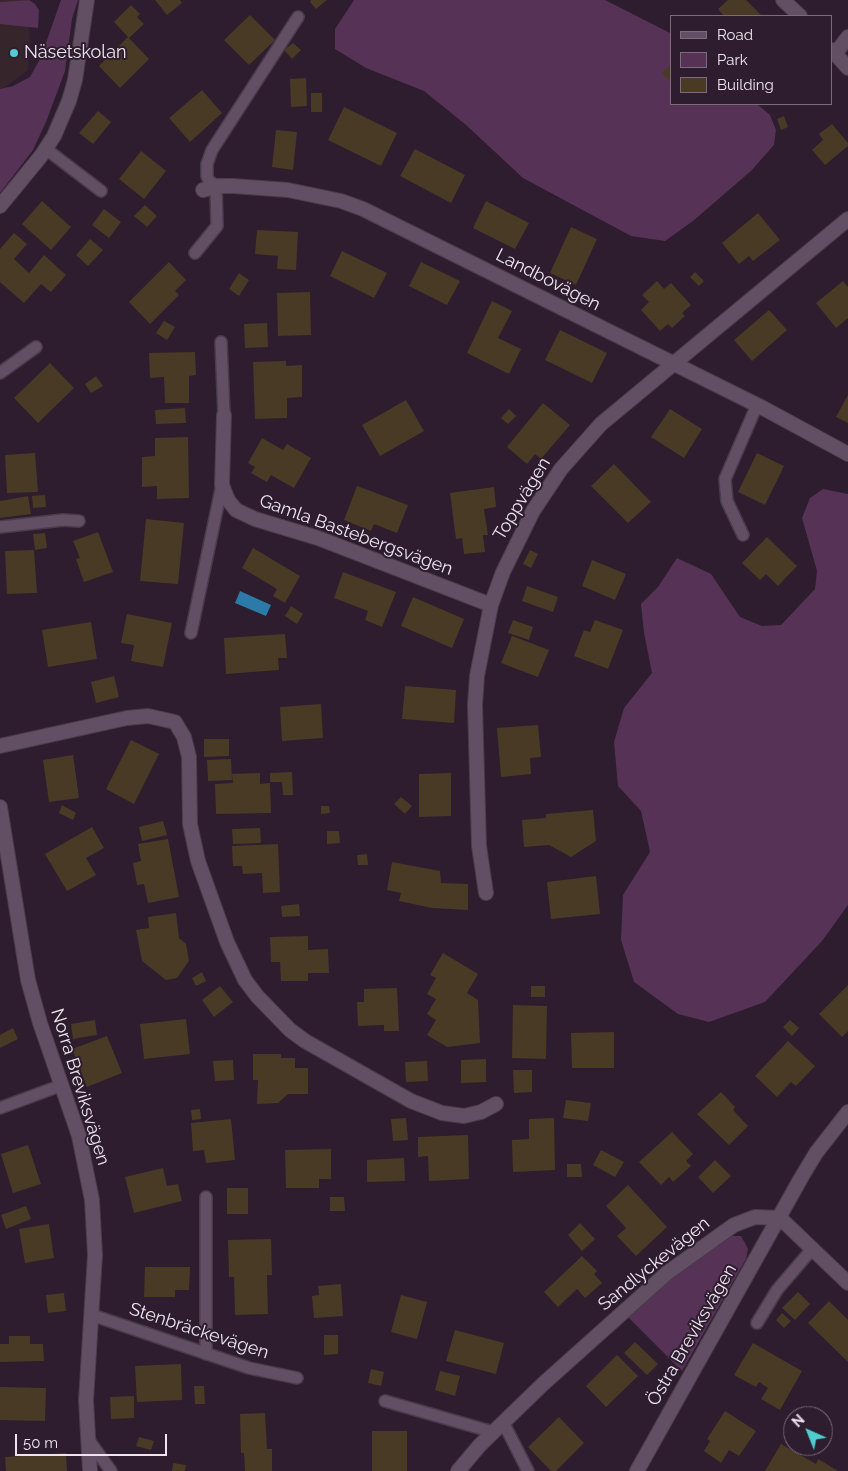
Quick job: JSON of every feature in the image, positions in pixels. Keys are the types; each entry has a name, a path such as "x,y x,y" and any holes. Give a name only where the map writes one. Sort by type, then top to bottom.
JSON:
{"street":[{"path":"0,206 46,148 69,101 75,80 87,0"},
{"path":"783,0 799,15"},
{"path":"848,37 833,52 848,68"},
{"name":"Landbovägen","path":"209,188 288,190 341,201 407,230 757,405 848,454"},
{"name":"Toppvägen","path":"486,893 479,846 475,705 478,666 491,605 502,572 537,504 561,469 601,424 848,219"},
{"name":"Gamla Bastebergsvägen","path":"224,416 222,485 228,500 236,510 318,538 491,605"},
{"path":"0,746 126,718 148,716 175,722 184,737 189,757 190,824 198,861 227,942 245,980 257,996 290,1030 305,1041 411,1101 442,1113 464,1116 481,1112 496,1104"},
{"name":"Norra Breviksvägen","path":"0,807 6,877 28,980 40,1023 79,1136 92,1200 95,1255 86,1400 90,1471"},
{"path":"848,1112 816,1153 780,1218 848,1282"},
{"name":"Sandlyckevägen","path":"458,1471 503,1422 667,1273 708,1241 734,1225 755,1217 780,1218"},
{"name":"Östra Breviksvägen","path":"637,1471 780,1218"}],"lane":[{"path":"195,252 218,226 207,176 207,164 212,150 298,17"},
{"path":"46,148 101,191"},
{"path":"221,342 224,416"},
{"path":"0,373 36,347"},
{"path":"743,535 727,501 725,479 757,405"},
{"name":"Gamla Bastebergsvägen","path":"192,633 222,485"},
{"path":"0,527 63,520 79,521"},
{"path":"0,1108 62,1085"},
{"path":"206,1197 206,1354"},
{"path":"757,1322 777,1290 812,1248"},
{"name":"Stenbräckevägen","path":"92,1315 249,1368 297,1378"},
{"path":"385,1401 493,1432"},
{"path":"503,1422 528,1471"},
{"path":"88,1439 112,1471"}],"shaded area":[{"name":"Näsetskolan","path":"0,0 23,0 30,37 28,70 0,91"}],"green space":[{"path":"29,0 39,10 38,28 0,24 0,2"},
{"path":"61,0 78,0 72,19 65,71 46,122 33,150 0,193 0,89 13,86 30,77 41,57"},
{"path":"354,0 605,0 670,33 670,105 758,105 770,115 776,130 774,145 751,171 693,221 665,241 631,236 523,178 466,125 424,91 366,68 335,49 335,29"},
{"path":"823,489 848,494 848,905 822,941 765,1002 709,1022 678,1014 634,982 621,940 623,895 650,852 641,811 618,786 614,742 624,708 652,673 644,633 641,604 658,587 677,558 711,574 740,617 762,626 781,625 815,589 817,571 802,518 810,498"},
{"path":"732,1236 741,1236 748,1249 746,1259 682,1371 627,1316 689,1264"}],"water":[{"path":"240,591 271,605 266,616 235,603"}],"building":[{"path":"155,0 180,0 182,3 167,15"},
{"path":"311,0 327,0 316,9 310,2"},
{"path":"728,0 746,0 761,15 723,15 718,9"},
{"path":"131,5 140,14 137,17 144,24 129,38 149,59 120,88 99,66 128,37 114,22"},
{"path":"250,15 275,40 249,65 224,40"},
{"path":"293,43 301,50 292,59 284,50"},
{"path":"670,65 670,81 662,73"},
{"path":"306,78 307,106 291,107 290,79"},
{"path":"202,90 222,113 190,142 169,118"},
{"path":"311,93 322,93 322,112 311,112"},
{"path":"344,107 397,133 381,166 328,140"},
{"path":"98,111 111,122 93,144 79,133"},
{"path":"784,116 788,127 781,130 777,119"},
{"path":"832,124 848,143 848,146 825,165 812,150 823,140 819,134"},
{"path":"276,130 297,132 293,170 272,167"},
{"path":"415,149 465,175 451,203 400,176"},
{"path":"141,151 166,171 144,199 119,179"},
{"path":"42,201 71,227 51,250 22,224"},
{"path":"486,201 529,223 515,249 473,228"},
{"path":"145,205 157,216 147,227 134,216"},
{"path":"104,209 121,222 109,238 92,225"},
{"path":"758,213 780,240 753,261 749,256 739,264 722,243"},
{"path":"571,227 597,239 576,285 550,273"},
{"path":"257,230 298,232 296,270 277,269 278,256 255,254"},
{"path":"14,233 27,244 14,259 29,273 44,255 66,275 51,292 41,284 24,303 0,282 0,249"},
{"path":"90,239 103,250 88,266 76,255"},
{"path":"342,251 387,273 374,298 330,276"},
{"path":"169,262 186,280 175,291 179,295 150,324 129,302"},
{"path":"421,262 460,281 447,305 409,286"},
{"path":"695,272 704,281 699,286 690,277"},
{"path":"239,273 249,280 239,296 229,289"},
{"path":"657,281 664,289 671,283 691,305 682,313 685,316 672,328 668,324 660,331 641,310 649,302 642,295"},
{"path":"843,281 848,287 848,318 836,328 816,303"},
{"path":"310,292 311,335 278,336 277,293"},
{"path":"492,301 512,311 498,338 521,349 509,374 467,353"},
{"path":"769,310 787,330 752,361 734,340"},
{"path":"164,321 175,327 167,340 156,333"},
{"path":"267,323 268,347 245,348 244,324"},
{"path":"560,330 607,353 592,383 545,360"},
{"path":"195,352 196,375 189,376 189,403 165,403 164,377 150,378 149,353"},
{"path":"286,361 286,366 302,365 302,397 287,398 287,418 255,419 253,362"},
{"path":"50,363 74,388 38,423 14,398"},
{"path":"96,376 103,386 91,393 85,384"},
{"path":"848,395 848,423 836,417"},
{"path":"406,400 424,431 380,456 362,425"},
{"path":"543,403 570,425 541,459 535,454 527,464 507,447"},
{"path":"185,408 186,423 156,424 155,410"},
{"path":"509,409 516,416 508,424 501,418"},
{"path":"670,409 702,429 684,458 651,437"},
{"path":"188,437 189,498 157,499 157,486 142,487 142,457 155,456 155,438"},
{"path":"262,438 283,450 287,444 311,458 294,488 271,475 267,482 251,473 255,467 248,463"},
{"path":"35,453 38,492 7,493 5,455"},
{"path":"757,453 784,466 765,505 738,492"},
{"path":"614,464 651,502 628,523 591,486"},
{"path":"357,486 408,505 397,533 374,524 371,531 344,520"},
{"path":"494,487 496,507 484,509 488,535 483,535 485,552 464,554 462,538 456,539 450,493"},
{"path":"45,495 46,507 33,508 32,496"},
{"path":"28,496 31,514 0,518 0,501"},
{"path":"146,519 184,523 178,584 140,581"},
{"path":"98,532 113,572 84,582 76,559 80,558 73,541"},
{"path":"45,533 47,548 35,550 33,534"},
{"path":"767,537 797,566 778,586 766,574 760,580 742,563"},
{"path":"253,548 300,576 285,603 273,596 277,589 242,568"},
{"path":"34,550 37,593 7,594 5,551"},
{"path":"530,550 538,554 531,568 523,564"},
{"path":"592,560 626,574 615,600 582,586"},
{"path":"343,572 396,592 382,627 365,620 368,611 334,598"},
{"path":"527,586 558,597 553,612 522,601"},
{"path":"413,597 464,619 452,648 401,626"},
{"path":"291,606 303,614 297,624 285,616"},
{"path":"127,614 172,623 163,667 131,661 134,645 121,643"},
{"path":"513,620 533,627 529,640 508,633"},
{"path":"595,620 623,630 608,669 574,656 584,630 590,632"},
{"path":"91,622 97,659 48,667 42,630"},
{"path":"285,634 287,658 278,658 279,670 226,674 224,638"},
{"path":"512,636 549,650 538,677 501,663"},
{"path":"114,676 119,697 96,703 91,682"},
{"path":"405,686 456,690 454,723 402,719"},
{"path":"321,704 323,738 282,741 280,707"},
{"path":"538,725 541,757 530,758 531,774 501,777 497,728"},
{"path":"204,739 229,739 229,756 204,757"},
{"path":"131,740 159,754 134,804 106,789"},
{"path":"73,755 79,798 49,802 43,760"},
{"path":"231,759 232,780 208,781 207,760"},
{"path":"292,772 293,795 283,795 282,782 270,782 270,773"},
{"path":"260,773 260,784 270,783 271,813 216,814 215,784 233,783 232,774"},
{"path":"451,773 451,816 419,817 419,774"},
{"path":"401,797 412,806 405,814 394,804"},
{"path":"62,805 76,813 73,820 59,813"},
{"path":"321,806 329,806 330,813 321,814"},
{"path":"593,810 596,841 571,857 549,845 524,847 522,820 546,818 546,814"},
{"path":"163,821 167,835 142,841 139,827"},
{"path":"92,827 104,848 86,858 96,875 67,891 45,854"},
{"path":"260,828 261,843 233,844 232,829"},
{"path":"327,831 339,831 340,843 327,844"},
{"path":"168,839 179,897 148,903 144,884 137,885 133,863 141,861 138,844"},
{"path":"278,844 280,892 263,893 262,873 243,874 242,866 233,866 232,846"},
{"path":"367,854 368,865 358,865 357,855"},
{"path":"392,862 440,871 441,883 468,884 468,910 432,908 399,901 401,893 387,890"},
{"path":"596,876 600,914 551,919 547,882"},
{"path":"299,904 300,916 282,917 281,906"},
{"path":"176,913 179,938 186,944 189,961 177,978 166,980 142,961 136,930 149,928 148,917"},
{"path":"308,936 308,950 328,949 329,973 308,973 308,981 281,981 280,962 271,962 270,937"},
{"path":"443,953 478,974 467,993 478,1000 480,1043 447,1047 427,1035 436,1020 427,1014 436,999 427,994 436,978 430,975"},
{"path":"202,972 206,981 196,986 192,978"},
{"path":"848,985 848,1031 842,1037 819,1014"},
{"path":"220,986 233,1002 214,1017 202,1000"},
{"path":"531,986 545,986 545,997 531,997"},
{"path":"397,988 399,1031 384,1031 384,1025 358,1026 357,1002 364,1002 364,989"},
{"path":"513,1005 547,1006 546,1059 512,1058"},
{"path":"186,1019 190,1054 144,1059 140,1024"},
{"path":"95,1020 97,1035 73,1039 71,1024"},
{"path":"790,1020 799,1028 792,1036 783,1027"},
{"path":"13,1028 18,1039 0,1048 0,1035"},
{"path":"614,1032 614,1068 572,1068 571,1033"},
{"path":"107,1036 122,1073 87,1087 72,1049"},
{"path":"788,1041 815,1066 796,1086 791,1082 777,1097 755,1076"},
{"path":"253,1054 281,1054 281,1058 295,1058 295,1068 308,1068 308,1094 288,1094 278,1103 257,1104 258,1080 253,1080"},
{"path":"486,1059 486,1082 461,1083 461,1060"},
{"path":"233,1060 234,1080 215,1081 213,1061"},
{"path":"427,1061 428,1081 406,1082 405,1062"},
{"path":"513,1070 532,1070 532,1092 514,1093"},
{"path":"721,1092 735,1107 733,1110 748,1126 729,1145 697,1114"},
{"path":"566,1100 591,1103 588,1121 563,1118"},
{"path":"200,1109 201,1119 192,1120 191,1110"},
{"path":"406,1118 408,1140 393,1141 391,1119"},
{"path":"554,1118 555,1170 513,1172 512,1140 529,1139 529,1119"},
{"path":"231,1119 235,1160 206,1163 204,1150 193,1151 191,1123"},
{"path":"672,1132 693,1154 686,1161 691,1166 673,1182 669,1177 661,1185 639,1162"},
{"path":"468,1135 469,1179 429,1181 428,1156 418,1157 418,1137"},
{"path":"28,1145 41,1184 13,1193 1,1154"},
{"path":"331,1149 331,1179 319,1179 319,1188 286,1188 285,1150"},
{"path":"601,1150 624,1162 615,1177 593,1165"},
{"path":"404,1158 405,1181 367,1182 367,1160"},
{"path":"715,1160 731,1176 713,1193 698,1177"},
{"path":"567,1164 581,1164 582,1177 567,1177"},
{"path":"163,1168 167,1186 178,1184 182,1201 134,1213 125,1177"},
{"path":"628,1185 667,1227 636,1256 617,1236 626,1228 606,1206"},
{"path":"227,1188 248,1188 248,1214 227,1214"},
{"path":"330,1197 344,1197 345,1211 330,1211"},
{"path":"26,1206 31,1219 6,1229 1,1215"},
{"path":"580,1223 595,1239 582,1251 568,1235"},
{"path":"49,1224 54,1258 25,1263 19,1229"},
{"path":"271,1239 272,1275 267,1275 268,1314 235,1315 234,1277 229,1277 228,1240"},
{"path":"582,1256 597,1271 594,1274 602,1283 585,1298 577,1289 558,1307 544,1292"},
{"path":"145,1267 190,1267 189,1290 175,1290 175,1297 144,1297"},
{"path":"341,1284 343,1316 314,1318 312,1296 319,1295 318,1286"},
{"path":"798,1292 810,1304 795,1320 782,1308"},
{"path":"64,1293 66,1311 48,1313 46,1295"},
{"path":"401,1295 427,1302 417,1339 391,1332"},
{"path":"829,1301 848,1320 848,1362 808,1323"},
{"path":"782,1313 791,1321 784,1328 776,1320"},
{"path":"455,1330 504,1343 496,1374 446,1361"},
{"path":"324,1335 338,1335 338,1354 324,1355"},
{"path":"9,1336 30,1336 30,1344 43,1344 44,1361 0,1362 0,1344 9,1344"},
{"path":"635,1342 658,1364 647,1375 624,1353"},
{"path":"753,1343 802,1371 780,1410 761,1399 768,1388 759,1382 756,1387 734,1375"},
{"path":"617,1355 638,1376 606,1407 586,1386"},
{"path":"181,1364 182,1400 137,1402 135,1366"},
{"path":"371,1369 384,1372 381,1386 368,1383"},
{"path":"440,1371 460,1376 455,1396 435,1390"},
{"path":"194,1386 204,1386 205,1404 195,1404"},
{"path":"0,1387 46,1388 45,1421 0,1420"},
{"path":"134,1396 134,1418 111,1419 110,1397"},
{"path":"725,1411 756,1431 739,1456 729,1450 721,1463 704,1451 710,1441 707,1439"},
{"path":"265,1413 267,1449 272,1449 272,1471 245,1471 244,1453 241,1453 240,1414"},
{"path":"559,1417 584,1443 556,1471 551,1471 528,1447"},
{"path":"372,1431 407,1431 407,1471 372,1471"},
{"path":"139,1437 154,1441 151,1450 136,1446"},
{"path":"781,1444 783,1445 783,1456 802,1456 816,1464 818,1459 838,1471 765,1471"},
{"path":"66,1453 67,1471 6,1471 5,1457"},
{"path":"173,1463 186,1465 185,1471 172,1471"}],"place":[{"name":"Näsetskolan","path":"14,53"}]}
